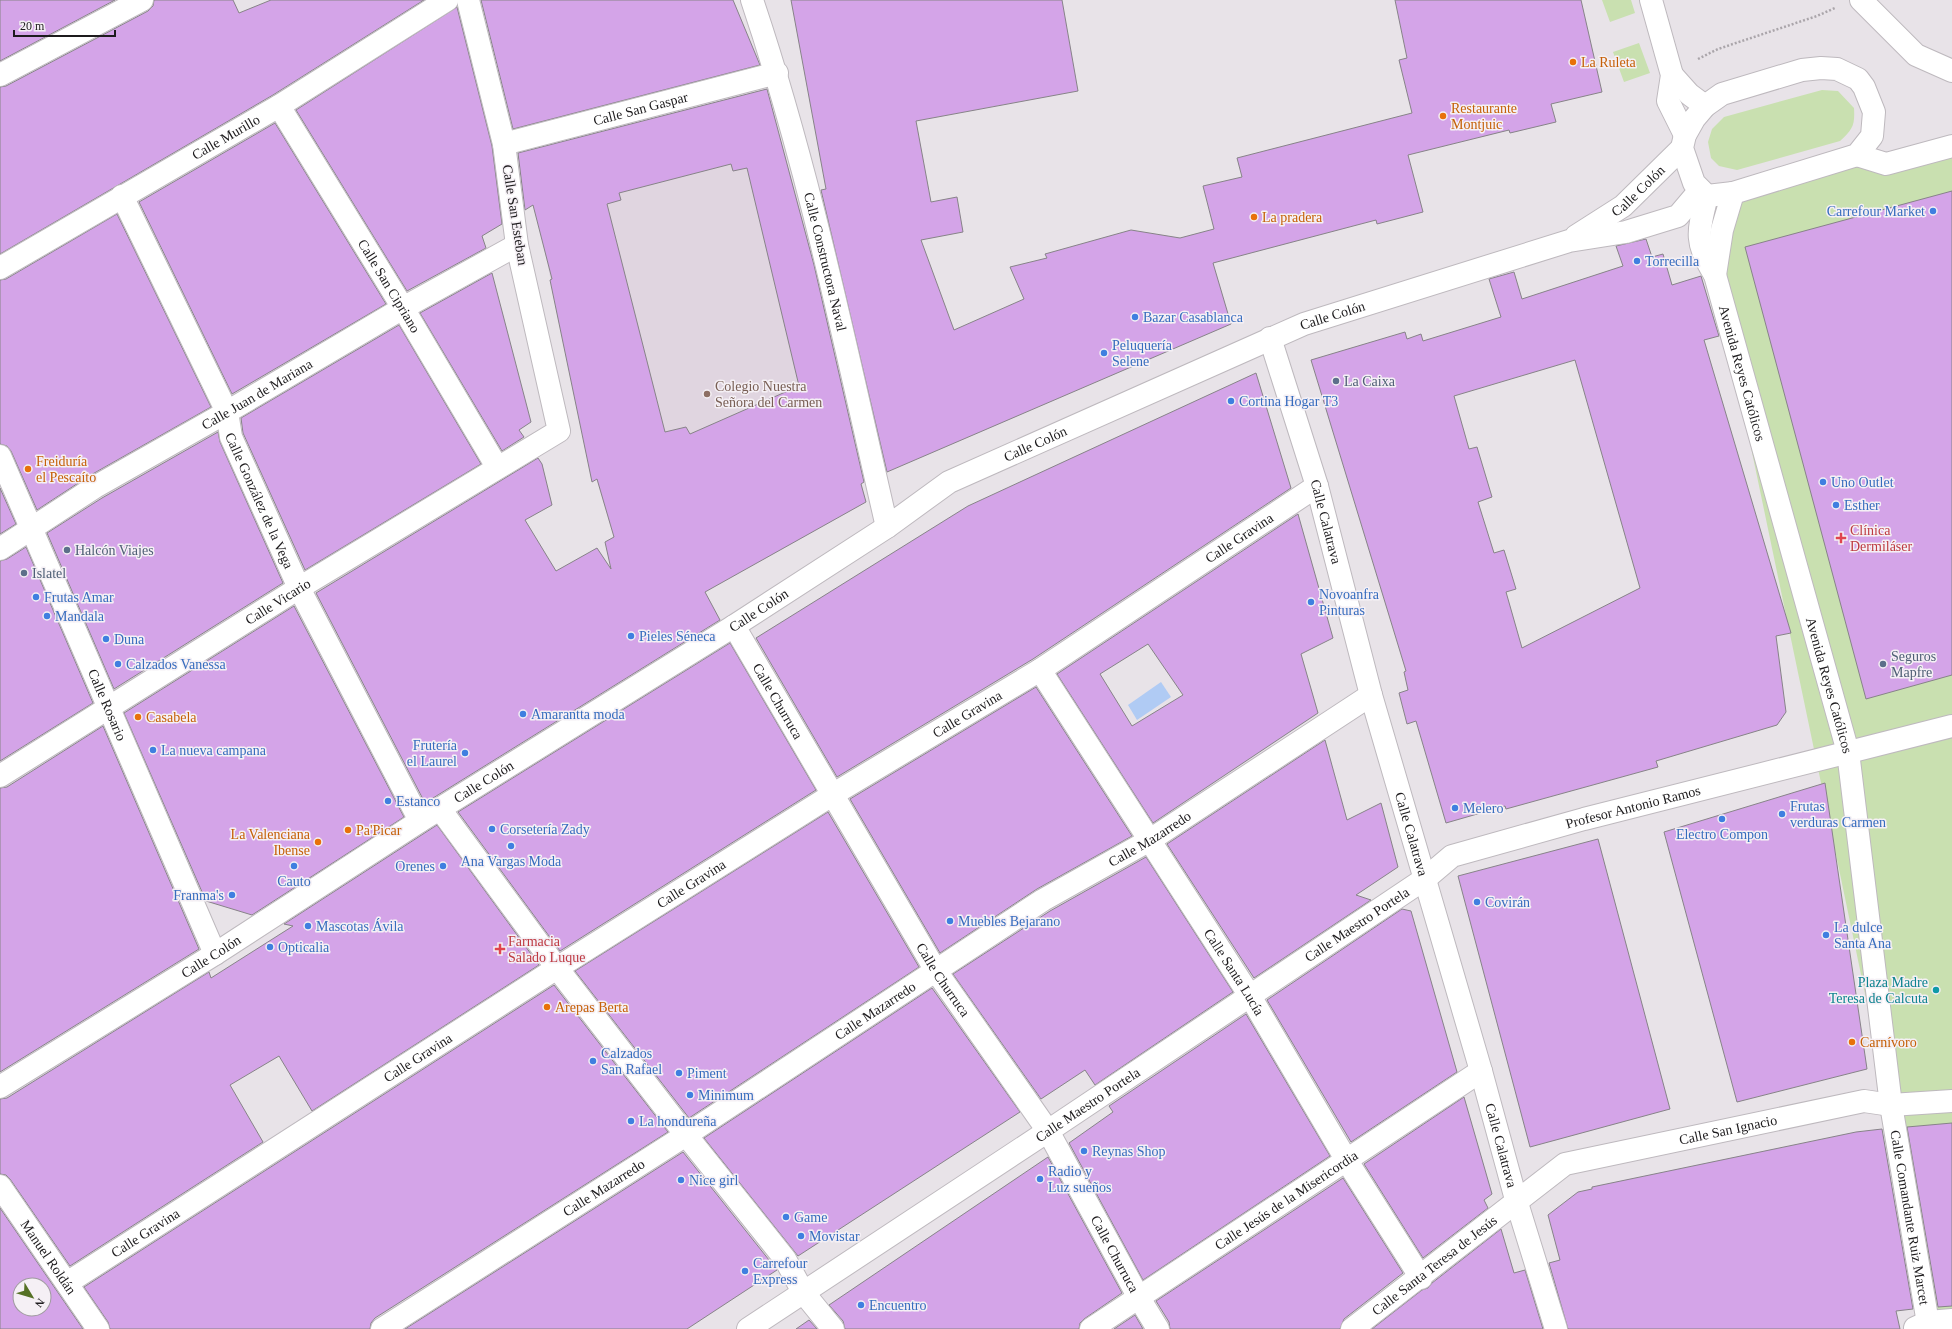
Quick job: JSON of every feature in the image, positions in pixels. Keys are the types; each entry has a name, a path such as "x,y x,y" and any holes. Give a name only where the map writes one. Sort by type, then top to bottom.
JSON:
{"street":[{"path":"0,75 142,0"},
{"name":"Calle Murillo","path":"0,268 279,106 447,0"},
{"name":"Calle San Esteban","path":"468,0 504,144 518,245 559,431"},
{"name":"Calle Constructora Naval","path":"752,0 777,73 804,171 887,527"},
{"path":"1651,0 1672,75 1668,101 1683,141 1688,169 1703,193 1699,242 1707,262 1715,275"},
{"path":"1851,3 1916,55 1952,71"},
{"name":"Calle Colón","path":"1569,241 1623,206 1683,141 1694,120 1705,106 1722,94 1802,70 1821,68 1837,69 1858,79 1864,87 1874,112 1872,136 1857,155"},
{"name":"Calle San Gaspar","path":"504,144 777,73"},
{"path":"1672,75 1690,94 1705,106"},
{"name":"Calle San Cipriano","path":"279,106 403,308 497,467"},
{"path":"1703,193 1733,193 1857,155 1886,164 1952,146"},
{"name":"Calle Colón","path":"0,1087 216,954 420,821 734,626 887,527 949,482 1304,324 1569,241 1626,232 1678,216 1703,193"},
{"path":"1715,275 1722,230 1733,193"},
{"name":"Calle González de la Vega","path":"122,196 227,412 231,437 298,588 420,821"},
{"name":"Calle Juan de Mariana","path":"0,549 95,487 227,412 403,308 518,245"},
{"name":"Avenida Reyes Católicos","path":"1715,275 1848,752 1891,1105"},
{"name":"Calle Calatrava","path":"1270,338 1318,486 1371,695 1426,878 1481,1071 1516,1203 1556,1329"},
{"name":"Calle Vicario","path":"0,776 193,656 298,588 559,431"},
{"name":"Calle Rosario","path":"0,456 216,954"},
{"name":"Calle Gravina","path":"67,1283 557,968 832,795 1040,670 1318,486"},
{"name":"Calle Churruca","path":"734,626 936,971 1048,1131 1139,1298 1158,1329"},
{"name":"Calle Santa Lucía","path":"1040,670 1250,996 1347,1161 1421,1278"},
{"name":"Calle Mazarredo","path":"382,1329 686,1135 1043,900 1150,840 1371,695"},
{"name":"Profesor Antonio Ramos","path":"1426,878 1452,856 1584,820 1952,726"},
{"path":"440,809 557,968 686,1135 785,1259 803,1292 833,1329"},
{"name":"Calle Maestro Portela","path":"748,1329 1048,1131 1426,878"},
{"name":"Calle Jesús de la Misericordia","path":"1091,1329 1481,1071"},
{"name":"Calle San Ignacio","path":"1516,1203 1565,1164 1864,1101 1891,1105 1952,1101"},
{"name":"Calle Comandante Ruiz Marcet","path":"1891,1105 1924,1327"},
{"name":"Manuel Roldán","path":"0,1186 98,1329"},
{"name":"Calle Santa Teresa de Jesús","path":"1352,1329 1421,1278 1516,1203"},
{"path":"1924,1327 1952,1320"}],"path":[{"path":"1672,75 1718,49 1851,3"}],"shaded area":[{"name":"Colegio Nuestra Señora del Carmen","path":"784,150 866,502 705,592 716,613 669,639 614,538 582,431 537,214"}],"green space":[{"path":"1602,0 1631,0 1635,13 1610,22"},
{"path":"1639,43 1650,73 1624,82 1613,52"},
{"path":"1822,90 1838,91 1854,108 1854,119 1852,126 1848,133 1840,141 1737,170 1719,166 1711,158 1708,142 1712,129 1724,117"},
{"path":"1952,141 1952,1329 1935,1329 1715,275 1700,190"}],"water":[{"path":"1161,682 1171,697 1137,720 1128,705"}],"building":[{"path":"0,0 115,0 0,61"},
{"path":"154,0 233,0 239,13 271,0 424,0 273,95 0,254 0,87 6,86 148,11 153,6"},
{"path":"481,0 733,0 760,65 513,129"},
{"path":"791,0 1062,0 1078,91 916,121 931,202 957,197 963,232 921,240 954,330 1024,299 1010,267 1047,258 1045,254 1131,230 1180,238 1214,229 1203,186 1242,177 1237,158 1412,113 1399,60 1407,58 1395,0 1581,0 1602,92 1551,104 1556,122 1510,133 1509,130 1408,155 1423,212 1377,224 1376,220 1213,263 1231,324 887,472 821,190 826,189"},
{"path":"457,7 492,146 502,224 482,236 486,248 407,291 296,110"},
{"path":"767,89 814,265 864,482 861,484 866,502 705,592 720,620 425,803 316,593 538,458 542,464 552,505 525,520 556,571 597,548 611,569 605,542 614,537 597,479 592,482 550,280 552,279 533,205 525,210 518,153","holes":["731,164 733,171 747,168 799,386 690,434 686,427 665,432 607,204 621,200 619,193"]},
{"path":"275,123 386,304 232,394 139,202"},
{"path":"1952,191 1952,675 1866,699 1745,247"},
{"path":"117,214 211,407 89,476 37,510 11,451 7,446 0,444 0,280 6,279"},
{"path":"1646,239 1652,257 1663,254 1672,285 1701,276 1719,336 1704,340 1791,633 1776,636 1786,712 1777,725 1656,761 1658,767 1506,809 1505,806 1446,823 1416,721 1407,724 1399,693 1408,690 1404,672 1406,671 1311,360 1405,332 1407,339 1421,334 1423,341 1501,317 1489,279 1514,272 1522,299 1623,266 1616,246","holes":["1575,360 1640,588 1522,648 1506,592 1516,589 1504,550 1494,553 1478,502 1492,497 1477,447 1469,449 1454,396"]},
{"path":"492,273 531,422 519,430 524,437 502,451 420,313"},
{"path":"399,325 481,464 305,570 243,433 241,418"},
{"path":"1256,373 1291,488 1033,659 837,777 756,638 968,506"},
{"path":"218,432 220,442 283,583 114,689 47,533 102,498"},
{"path":"0,488 16,524 0,534"},
{"path":"1298,514 1333,638 1301,654 1318,713 1153,823 1057,674","holes":["1148,644 1183,695 1132,726 1100,674"]},
{"path":"26,547 93,703 0,761 0,561 7,559"},
{"path":"294,606 404,817 252,915 206,901 124,713"},
{"path":"730,643 816,790 560,951 458,812"},
{"path":"1036,687 1132,836 1037,889 940,953 850,799"},
{"path":"103,726 199,949 0,1072 0,788 7,787"},
{"path":"1325,740 1347,820 1381,803 1398,867 1356,895 1371,900 1254,978 1167,844"},
{"path":"1825,783 1867,1069 1737,1102 1664,832"},
{"path":"828,812 919,967 689,1118 575,971"},
{"path":"437,825 539,965 312,1111 279,1056 230,1085 263,1142 70,1266 10,1179 6,1175 0,1174 0,1099 7,1098 209,972 211,978 293,926 284,924"},
{"path":"1598,839 1670,1109 1530,1147 1458,876"},
{"path":"1146,857 1233,992 1095,1085 1085,1070 1041,1099 953,974 1050,911"},
{"path":"1402,909 1411,911 1457,1072 1351,1142 1267,1000"},
{"path":"554,985 668,1132 375,1318 371,1323 370,1329 110,1329 108,1322 84,1287"},
{"path":"932,988 1020,1112 798,1256 704,1138"},
{"path":"1246,1014 1330,1156 1143,1280 1069,1143 1113,1112 1109,1106"},
{"path":"1464,1097 1492,1194 1484,1200 1488,1208 1423,1258 1364,1164"},
{"path":"1952,1123 1952,1306 1938,1307 1907,1127"},
{"path":"1882,1129 1913,1309 1896,1311 1900,1329 1568,1329 1549,1263 1560,1260 1548,1215 1578,1192 1592,1189 1592,1187 1856,1132"},
{"path":"683,1152 777,1270 687,1329 405,1329"},
{"path":"1048,1157 1122,1293 1084,1319 1080,1323 1079,1329 845,1329 843,1321 829,1305"},
{"path":"1343,1178 1403,1273 1344,1319 1340,1329 1170,1329 1169,1322 1156,1301"},
{"path":"0,1208 47,1277 12,1277 12,1317 52,1317 52,1284 83,1329 0,1329"},
{"path":"1501,1229 1514,1273 1525,1270 1543,1329 1372,1329 1422,1290 1428,1288 1432,1283"},
{"path":"1135,1315 1143,1329 1114,1329"},
{"path":"809,1320 817,1329 796,1329"}],"place":[{"name":"La Ruleta","path":"1573,62"},
{"name":"Restaurante Montjuic","path":"1443,116"},
{"name":"Carrefour Market","path":"1933,211"},
{"name":"La pradera","path":"1254,217"},
{"name":"Torrecilla","path":"1637,261"},
{"name":"Bazar Casablanca","path":"1135,317"},
{"name":"Peluquería Selene","path":"1104,353"},
{"name":"La Caixa","path":"1336,381"},
{"name":"Colegio Nuestra Señora del Carmen","path":"707,394"},
{"name":"Cortina Hogar T3","path":"1231,401"},
{"name":"Freiduría el Pescaíto","path":"28,469"},
{"name":"Uno Outlet","path":"1823,482"},
{"name":"Esther","path":"1836,505"},
{"name":"Clínica Dermiláser","path":"1841,538"},
{"name":"Halcón Viajes","path":"67,550"},
{"name":"Islatel","path":"24,573"},
{"name":"Frutas Amar","path":"36,597"},
{"name":"Novoanfra Pinturas","path":"1311,602"},
{"name":"Mandala","path":"47,616"},
{"name":"Pieles Séneca","path":"631,636"},
{"name":"Duna","path":"106,639"},
{"name":"Calzados Vanessa","path":"118,664"},
{"name":"Seguros Mapfre","path":"1883,664"},
{"name":"Amarantta moda","path":"523,714"},
{"name":"Casabela","path":"138,717"},
{"name":"La nueva campana","path":"153,750"},
{"name":"Frutería el Laurel","path":"465,753"},
{"name":"Estanco","path":"388,801"},
{"name":"Melero","path":"1455,808"},
{"name":"Frutas verduras Carmen","path":"1782,814"},
{"name":"Electro Compon","path":"1722,819"},
{"name":"Corsetería Zady","path":"492,829"},
{"name":"Pa'Picar","path":"348,830"},
{"name":"La Valenciana Ibense","path":"318,842"},
{"name":"Ana Vargas Moda","path":"511,846"},
{"name":"Cauto","path":"294,866"},
{"name":"Orenes","path":"443,866"},
{"name":"Franma's","path":"232,895"},
{"name":"Covirán","path":"1477,902"},
{"name":"Muebles Bejarano","path":"950,921"},
{"name":"Mascotas Ávila","path":"308,926"},
{"name":"La dulce Santa Ana","path":"1826,935"},
{"name":"Opticalia","path":"270,947"},
{"name":"Farmacia Salado Luque","path":"500,949"},
{"name":"Plaza Madre Teresa de Calcuta","path":"1936,990"},
{"name":"Arepas Berta","path":"547,1007"},
{"name":"Carnívoro","path":"1852,1042"},
{"name":"Calzados San Rafael","path":"593,1061"},
{"name":"Piment","path":"679,1073"},
{"name":"Minimum","path":"690,1095"},
{"name":"La hondureña","path":"631,1121"},
{"name":"Reynas Shop","path":"1084,1151"},
{"name":"Radio y Luz sueños","path":"1040,1179"},
{"name":"Nice girl","path":"681,1180"},
{"name":"Game","path":"786,1217"},
{"name":"Movistar","path":"801,1236"},
{"name":"Carrefour Express","path":"745,1271"},
{"name":"Encuentro","path":"861,1305"}]}
